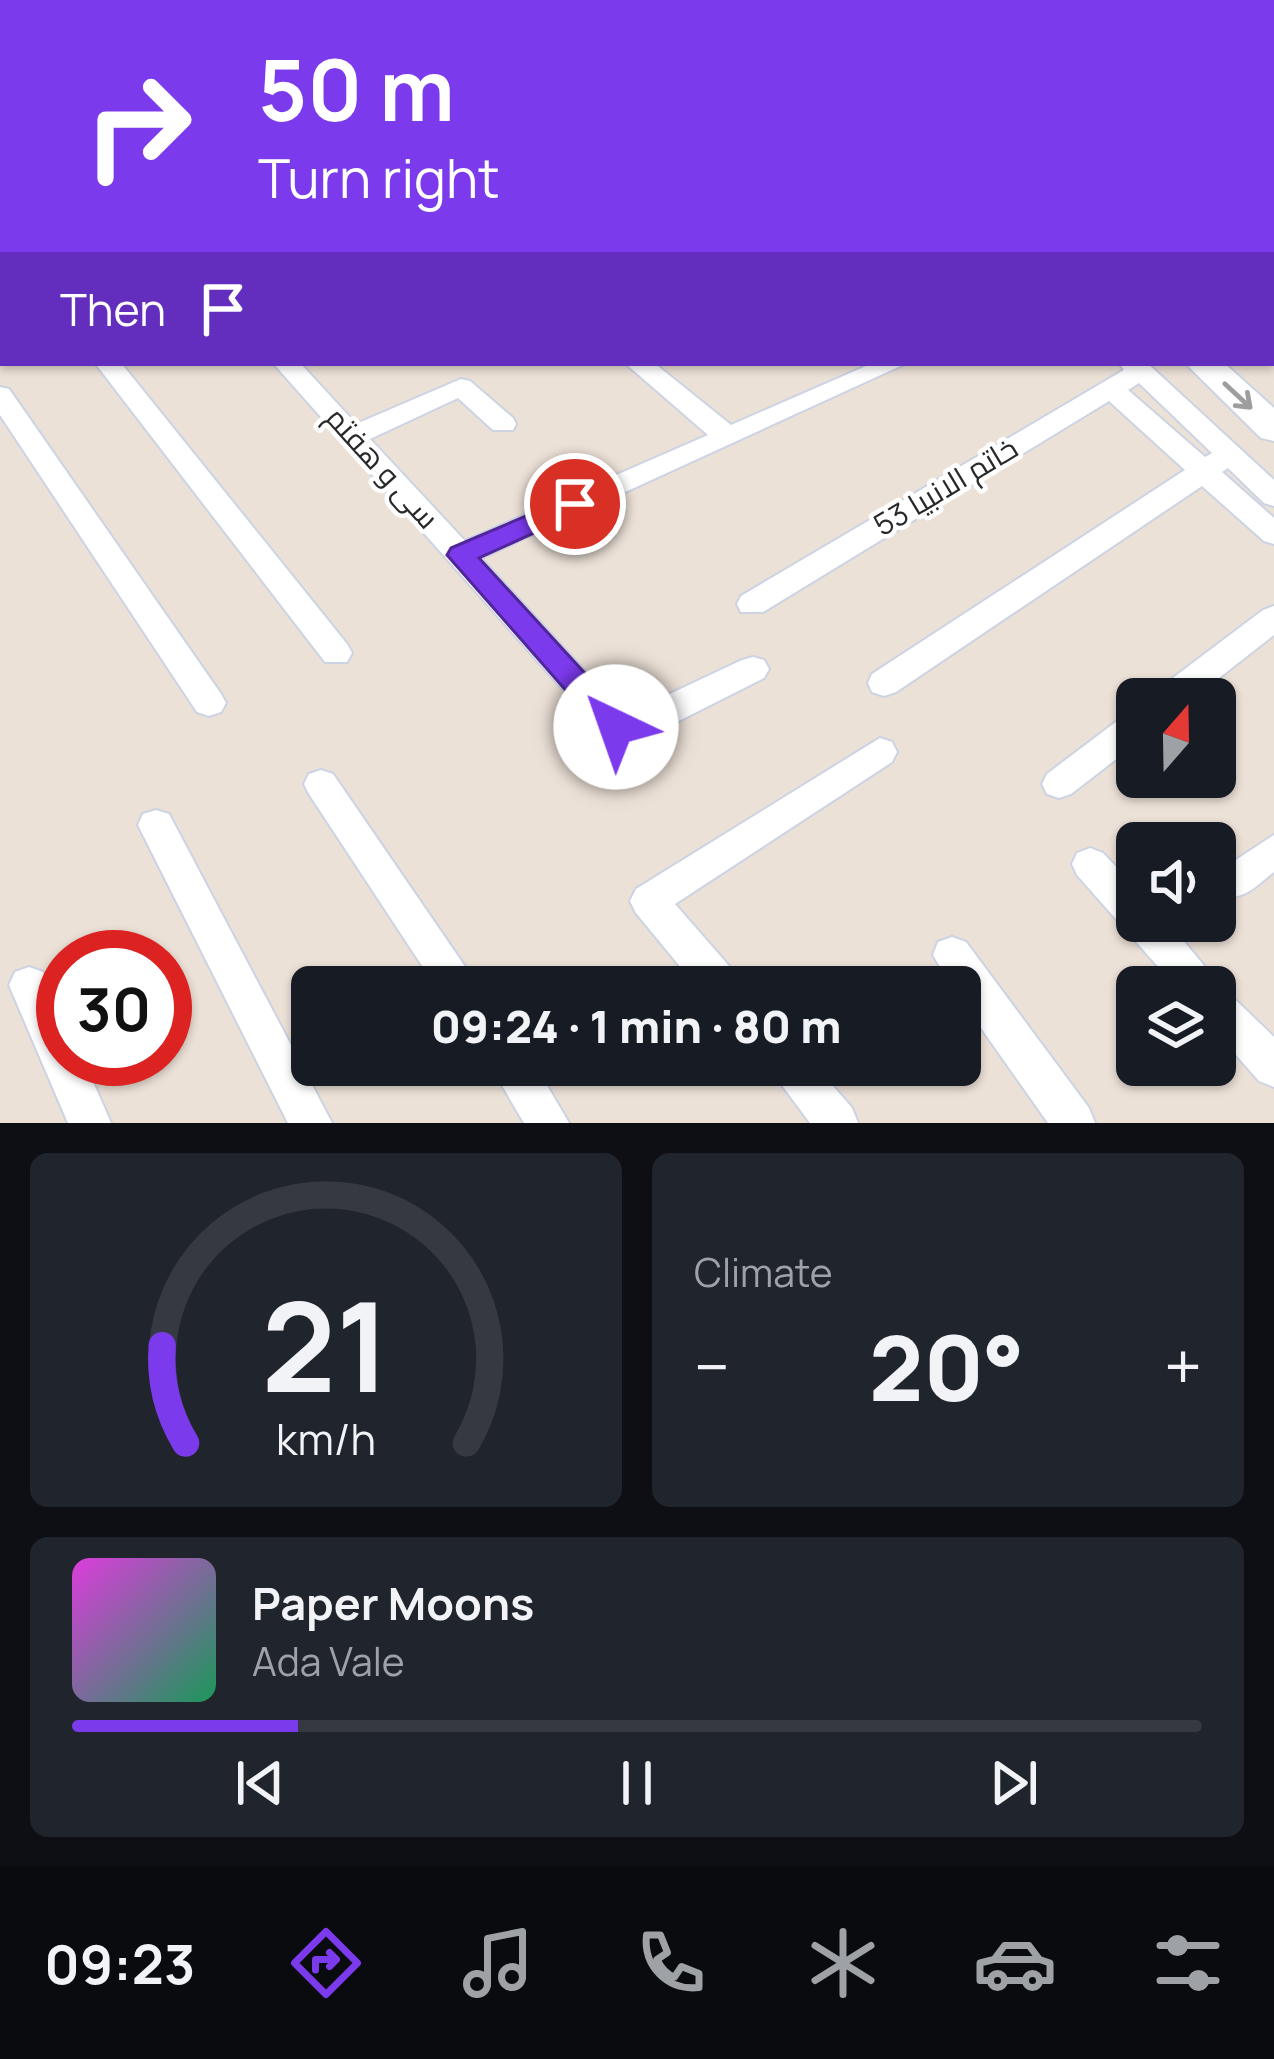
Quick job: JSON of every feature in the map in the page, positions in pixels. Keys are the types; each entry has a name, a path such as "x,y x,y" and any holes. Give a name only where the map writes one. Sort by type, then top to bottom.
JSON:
{"main road":[{"path":"1206,366 1274,429"}],"street":[{"path":"110,366 336,653"},
{"name":"سی و هفتم","path":"289,366 624,731 753,669"},
{"path":"642,366 728,436"},
{"path":"461,555 728,436 845,371 876,366"},
{"path":"1137,367 1274,534"},
{"name":"خاتم الانبیا 53","path":"752,604 1110,388 1137,367"},
{"path":"353,436 461,386 503,424"},
{"path":"1110,388 1274,496"},
{"path":"0,394 209,703"},
{"path":"884,682 1217,462"},
{"path":"1196,678 1274,617"},
{"path":"1059,784 1116,740"},
{"path":"704,966 650,901 880,752"},
{"path":"321,784 445,966"},
{"path":"156,825 310,1123"},
{"path":"1236,880 1274,851"},
{"path":"1090,864 1116,892"},
{"path":"1162,942 1183,966"},
{"path":"952,955 1074,1123"},
{"path":"29,985 90,1123"},
{"path":"1236,1025 1274,1067"},
{"path":"525,1086 548,1123"},
{"path":"806,1086 837,1123"}],"route":[{"path":"575,504 461,555 616,727"}]}
